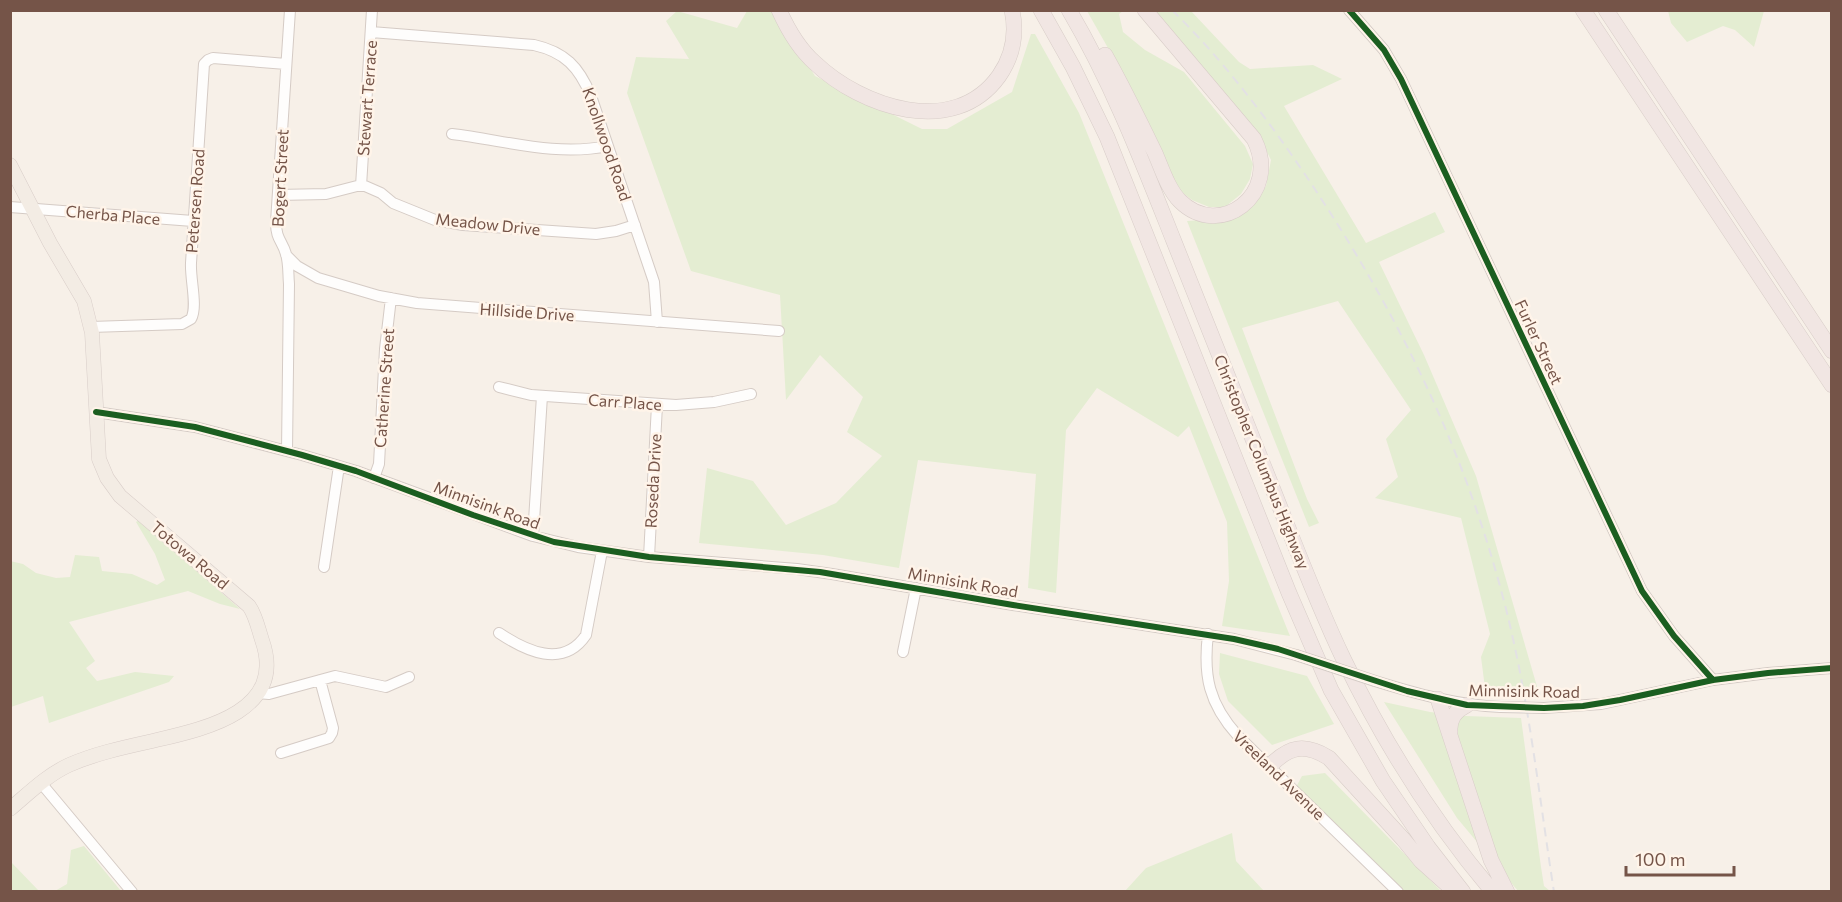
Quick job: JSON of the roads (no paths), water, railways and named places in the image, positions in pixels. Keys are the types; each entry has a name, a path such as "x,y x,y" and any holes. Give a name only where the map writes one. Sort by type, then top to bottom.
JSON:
{"highway":[{"path":"778,10 786,26 814,63 838,82 876,102 929,112 962,105 980,95 994,82 1006,65 1013,46 1012,10"},
{"name":"Christopher Columbus Highway","path":"1041,10 1073,66 1107,137 1298,617 1331,690 1383,782 1463,891"},
{"name":"Christopher Columbus Highway","path":"1069,10 1104,75 1138,150 1314,593 1343,658 1381,732 1412,783 1458,848 1493,891"},
{"path":"1078,25 1096,38 1171,188 1181,202 1205,214 1232,212 1248,201 1258,187 1262,162 1257,146 1248,132 1144,10"},
{"path":"1583,10 1832,385"},
{"path":"1606,10 1832,351"},
{"path":"1620,10 1622,35"},
{"path":"1438,699 1491,860 1507,891"},
{"path":"1451,738 1451,720 1457,711 1467,705"},
{"path":"1270,766 1281,755 1293,749 1314,751 1329,758 1421,861 1455,891"}],"main road":[{"name":"Totowa Road","path":"10,165 50,243 84,301 91,327 99,459 111,485 120,496 242,599 253,611 265,646 266,658 264,678 257,693"},
{"path":"10,809 41,783 67,766 96,755 213,725 238,712 257,693"}],"street":[{"name":"Bogert Street","path":"287,451 289,284 286,255 276,230 290,10"},
{"name":"Stewart Terrace","path":"361,186 372,10"},
{"name":"Furler Street","path":"1349,10 1384,50 1401,78 1642,591 1675,637 1713,680"},
{"name":"Knollwood Road","path":"371,32 524,44 552,50 574,66 585,81 654,282 657,322"},
{"name":"Petersen Road","path":"91,327 182,324 191,319 195,308 190,274 204,64 213,58 286,64"},
{"path":"452,134 489,138 521,146 547,149 589,150 608,146"},
{"path":"278,195 326,194 361,186"},
{"name":"Meadow Drive","path":"361,186 372,188 393,203 408,210 435,220 463,225 596,234 635,225"},
{"name":"Cherba Place","path":"10,207 194,221"},
{"name":"Hillside Drive","path":"286,255 297,266 318,278 391,298 436,305 779,331"},
{"name":"Catherine Street","path":"374,478 379,464 385,349 391,298"},
{"name":"Carr Place","path":"499,387 542,396 657,405 702,404 751,394"},
{"path":"533,536 542,396"},
{"name":"Roseda Drive","path":"649,557 657,405"},
{"name":"Minnisink Road","path":"96,412 178,424 287,451 339,466 554,542 649,557 797,569 1208,634 1255,643 1376,681 1467,705 1544,708 1601,704 1713,680 1832,668"},
{"path":"324,567 339,466"},
{"path":"499,633 520,646 546,653 566,652 577,645 586,635 602,551"},
{"path":"903,652 916,588"},
{"name":"Vreeland Avenue","path":"1208,634 1205,659 1210,690 1232,729 1398,891"},
{"path":"257,693 269,694 335,676 386,687 409,677"},
{"path":"281,753 328,738 333,733 320,680"},
{"path":"41,783 132,891"}],"railway":[{"path":"1172,10 1220,61 1291,154 1327,207 1390,315 1419,370 1444,426 1467,484 1505,605 1527,712 1554,892"}]}
